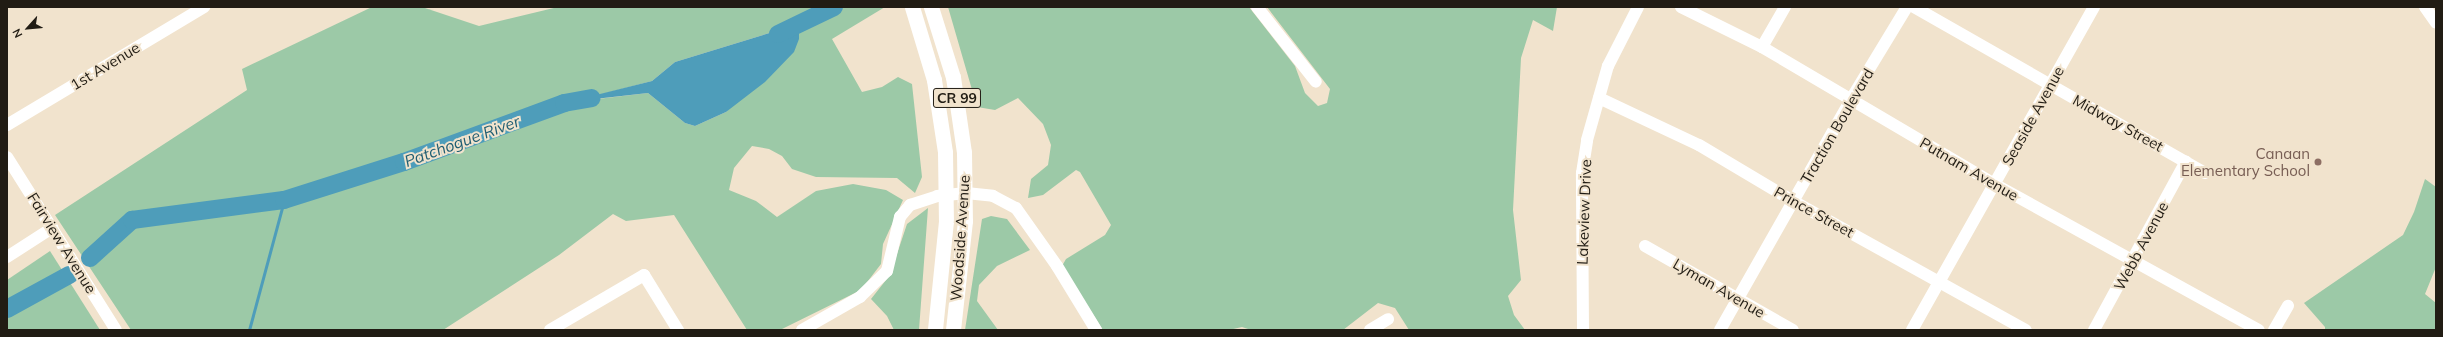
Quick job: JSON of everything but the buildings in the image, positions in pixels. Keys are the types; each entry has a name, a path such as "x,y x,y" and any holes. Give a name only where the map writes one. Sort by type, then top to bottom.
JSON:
{"main road":[{"name":"Woodside Avenue","path":"912,7 926,46 938,97 956,193 953,330"},
{"name":"Woodside Avenue","path":"931,7 947,54 956,94 964,152 934,330"}],"street":[{"name":"1st Avenue","path":"7,125 204,7"},
{"path":"1257,7 1316,82"},
{"name":"Lakeview Drive","path":"1583,330 1582,173 1587,140 1608,66 1638,7"},
{"name":"Putnam Avenue","path":"1680,7 1762,47 1996,185 2259,330"},
{"path":"1762,47 1785,7"},
{"name":"Traction Boulevard","path":"1720,330 1851,99 1907,7"},
{"name":"Midway Street","path":"1914,7 2205,173"},
{"name":"Seaside Avenue","path":"1912,330 1996,185 2049,84 2094,7"},
{"path":"2425,7 2436,23"},
{"name":"Prince Street","path":"1599,98 1699,145 1793,201 2026,330"},
{"name":"Fairview Avenue","path":"7,157 116,330"},
{"name":"Webb Avenue","path":"2094,330 2134,261 2186,161"},
{"path":"802,330 860,297 887,271 900,217 910,205 956,193 993,196 1016,208 1057,266 1096,330"},
{"path":"7,257 52,228"},
{"name":"Lyman Avenue","path":"1645,246 1793,330"},
{"path":"550,330 644,275 678,330"},
{"path":"2274,330 2288,306"},
{"path":"1370,330 1388,319"}],"green space":[{"path":"372,7 422,7 479,26 558,7 885,7 832,39 862,92 882,87 898,77 912,84 922,177 915,193 897,178 816,177 792,169 782,156 769,149 752,146 734,168 729,190 756,201 777,217 816,191 853,184 886,190 903,200 883,244 881,264 861,290 780,330 747,330 674,215 626,221 613,214 559,255 443,330 131,330 55,215 247,90 242,69","holes":["799,24 726,112 695,126 685,123 648,93 572,102 652,81 675,62"]},
{"path":"948,7 1249,7 1295,66 1305,93 1318,106 1327,103 1330,89 1267,7 1557,7 1553,31 1533,20 1521,58 1513,210 1521,280 1508,296 1514,315 1525,330 1409,330 1395,308 1378,303 1343,330 1251,330 1242,327 1229,330 1103,330 1062,266 1066,259 1105,235 1111,225 1080,172 1076,170 1043,195 1028,198 1031,179 1048,165 1051,145 1043,124 1018,98 995,110 977,107"},
{"path":"2425,179 2436,187 2436,267 2425,294 2436,303 2436,330 2325,330 2325,327 2304,303 2403,235 2414,212"},
{"path":"928,208 919,330 894,330 887,316 871,299 890,275 907,224"},
{"path":"991,216 1007,219 1030,250 997,266 979,285 977,301 998,330 965,330 982,219"},
{"path":"50,251 100,330 7,330 7,280"}],"water":[{"path":"799,24 799,39 794,52 765,82 726,112 695,126 685,123 648,93 568,102 652,81 675,62"}],"waterway":[{"name":"Patchogue River","path":"778,34 834,7"},
{"name":"Patchogue River","path":"90,258 132,220 284,200 404,162 564,103 592,98"},
{"path":"249,330 284,200"},
{"name":"Patchogue River","path":"7,309 69,275"}],"place":[{"name":"Canaan Elementary School","path":"2318,162"}]}
